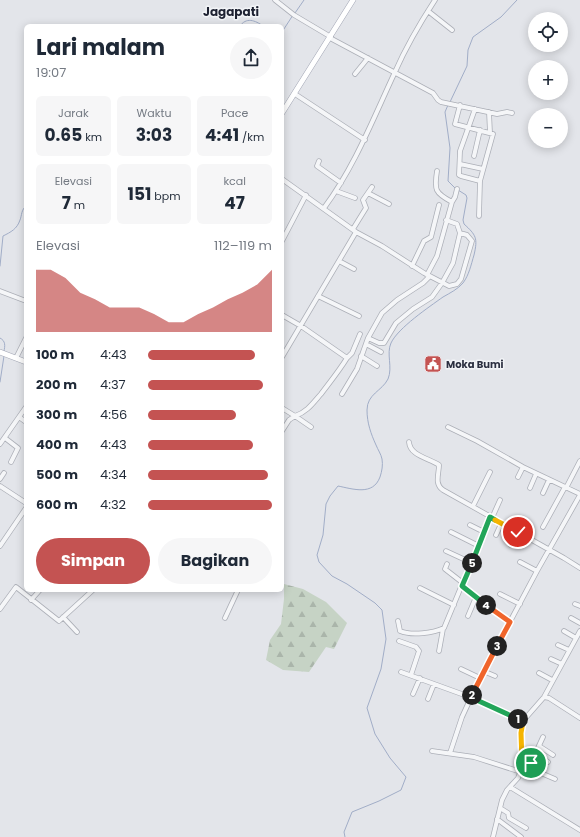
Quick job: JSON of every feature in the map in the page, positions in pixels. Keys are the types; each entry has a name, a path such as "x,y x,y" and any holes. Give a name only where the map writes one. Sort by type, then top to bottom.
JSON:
{"main road":[{"path":"284,110 353,0"},
{"path":"2,353 10,356 17,355 24,360"}],"street":[{"path":"275,0 294,16 330,38 433,93 438,100 445,103 497,114 507,112 512,114"},
{"path":"324,208 341,183 365,140 394,73 435,0"},
{"path":"428,11 452,30"},
{"path":"355,74 368,58"},
{"path":"295,94 365,140"},
{"path":"460,105 455,124 490,133"},
{"path":"475,109 460,151 460,176 480,181"},
{"path":"480,216 480,181 493,135 490,133 489,112"},
{"path":"474,156 480,130"},
{"path":"319,161 317,165 319,168 341,183"},
{"path":"460,164 483,169"},
{"path":"437,172 435,183 436,190 440,196 452,202"},
{"path":"284,180 354,230 442,284 452,286 457,284 461,279 472,241 467,235 460,233"},
{"path":"284,354 339,261 367,207 363,201 372,187"},
{"path":"342,394 357,369 368,338 382,313 397,300 423,283 425,274 437,256 446,220 457,189"},
{"path":"336,191 354,198"},
{"path":"368,192 389,204"},
{"path":"284,237 306,195"},
{"path":"412,266 424,241 431,237 439,205"},
{"path":"368,338 381,344 384,343 396,323 413,309 432,297 442,284 450,269 460,233 457,224 446,220"},
{"path":"339,261 354,269"},
{"path":"0,291 24,300"},
{"path":"318,296 359,316"},
{"path":"284,316 347,358"},
{"path":"284,428 289,420 307,410 316,400 352,353 360,334"},
{"path":"17,355 24,342"},
{"path":"366,344 381,352"},
{"path":"361,356 377,366"},
{"path":"284,409 311,427"},
{"path":"0,444 24,410"},
{"path":"20,417 24,420"},
{"path":"448,427 477,441 536,474 580,495 548,550 470,697 450,753"},
{"path":"5,438 18,448 11,462"},
{"path":"409,442 410,448 416,453 438,464 439,467 437,476 440,488 580,568"},
{"path":"543,527 580,461"},
{"path":"518,477 523,467"},
{"path":"473,506 490,472"},
{"path":"0,479 4,473"},
{"path":"530,488 536,474"},
{"path":"543,493 549,480"},
{"path":"0,486 24,502"},
{"path":"439,651 443,629 445,628 484,532 500,500"},
{"path":"0,546 24,511"},
{"path":"496,535 501,524"},
{"path":"470,525 484,532"},
{"path":"451,532 479,546"},
{"path":"511,545 518,532"},
{"path":"0,536 5,539"},
{"path":"446,550 472,563"},
{"path":"520,562 537,571"},
{"path":"447,564 445,569 476,597 510,622"},
{"path":"0,609 16,587 57,620 63,617 91,592"},
{"path":"420,588 454,605"},
{"path":"31,600 38,592"},
{"path":"225,618 237,592"},
{"path":"500,594 520,604"},
{"path":"468,616 476,597"},
{"path":"575,604 580,606"},
{"path":"63,617 76,632"},
{"path":"571,618 580,623"},
{"path":"398,621 400,631 425,633 443,629"},
{"path":"564,631 576,638"},
{"path":"493,837 496,819 502,800 521,772 521,733 523,721 544,696 580,631"},
{"path":"399,641 416,647 419,650 411,675"},
{"path":"558,645 569,650"},
{"path":"551,659 562,664"},
{"path":"461,669 480,678"},
{"path":"401,672 470,697 523,721"},
{"path":"483,672 495,676"},
{"path":"539,674 552,680"},
{"path":"413,694 420,678"},
{"path":"428,699 434,684"},
{"path":"544,696 580,718"},
{"path":"522,763 530,764 543,737"},
{"path":"539,746 553,755"},
{"path":"432,750 474,757 521,772"},
{"path":"535,754 548,762"},
{"path":"522,763 555,779"},
{"path":"510,787 580,830"},
{"path":"500,808 508,812 509,818 526,828"},
{"path":"496,819 521,837"}],"green space":[{"path":"284,584 303,589 326,602 347,623 334,649 326,647 309,672 283,670 266,660 270,640 281,624"}],"waterway":[{"path":"295,13 304,0"},
{"path":"450,102 467,66 468,50 473,37 501,17 517,0"},
{"path":"284,29 293,15"},
{"path":"241,24 248,20 260,24"},
{"path":"448,105 445,112 450,148 448,181 455,188"},
{"path":"345,837 344,832 352,812 401,790 406,777 390,758 375,734 367,708 381,669 386,639 382,610 375,603 347,584 332,576 319,562 317,555 323,535 326,504 338,486 362,490 368,489 373,487 380,477 382,459 372,437 367,410 369,400 388,379 390,370 389,352 391,343 400,331 414,318 461,285 468,273 474,255 476,241 475,237 464,224 463,220 467,198 466,195 458,190"},
{"path":"0,266 3,236 11,232 17,226 24,208"},
{"path":"0,338 5,345 4,351"},
{"path":"0,382 4,356"}],"place":[{"name":"Moka Bumi","path":"433,364"}],"district":[{"name":"Jagapati","path":"231,11"}],"route":[{"path":"518,532 490,517 462,586 510,622 470,697 523,721 521,733 522,762 529,764 531,763"}]}
